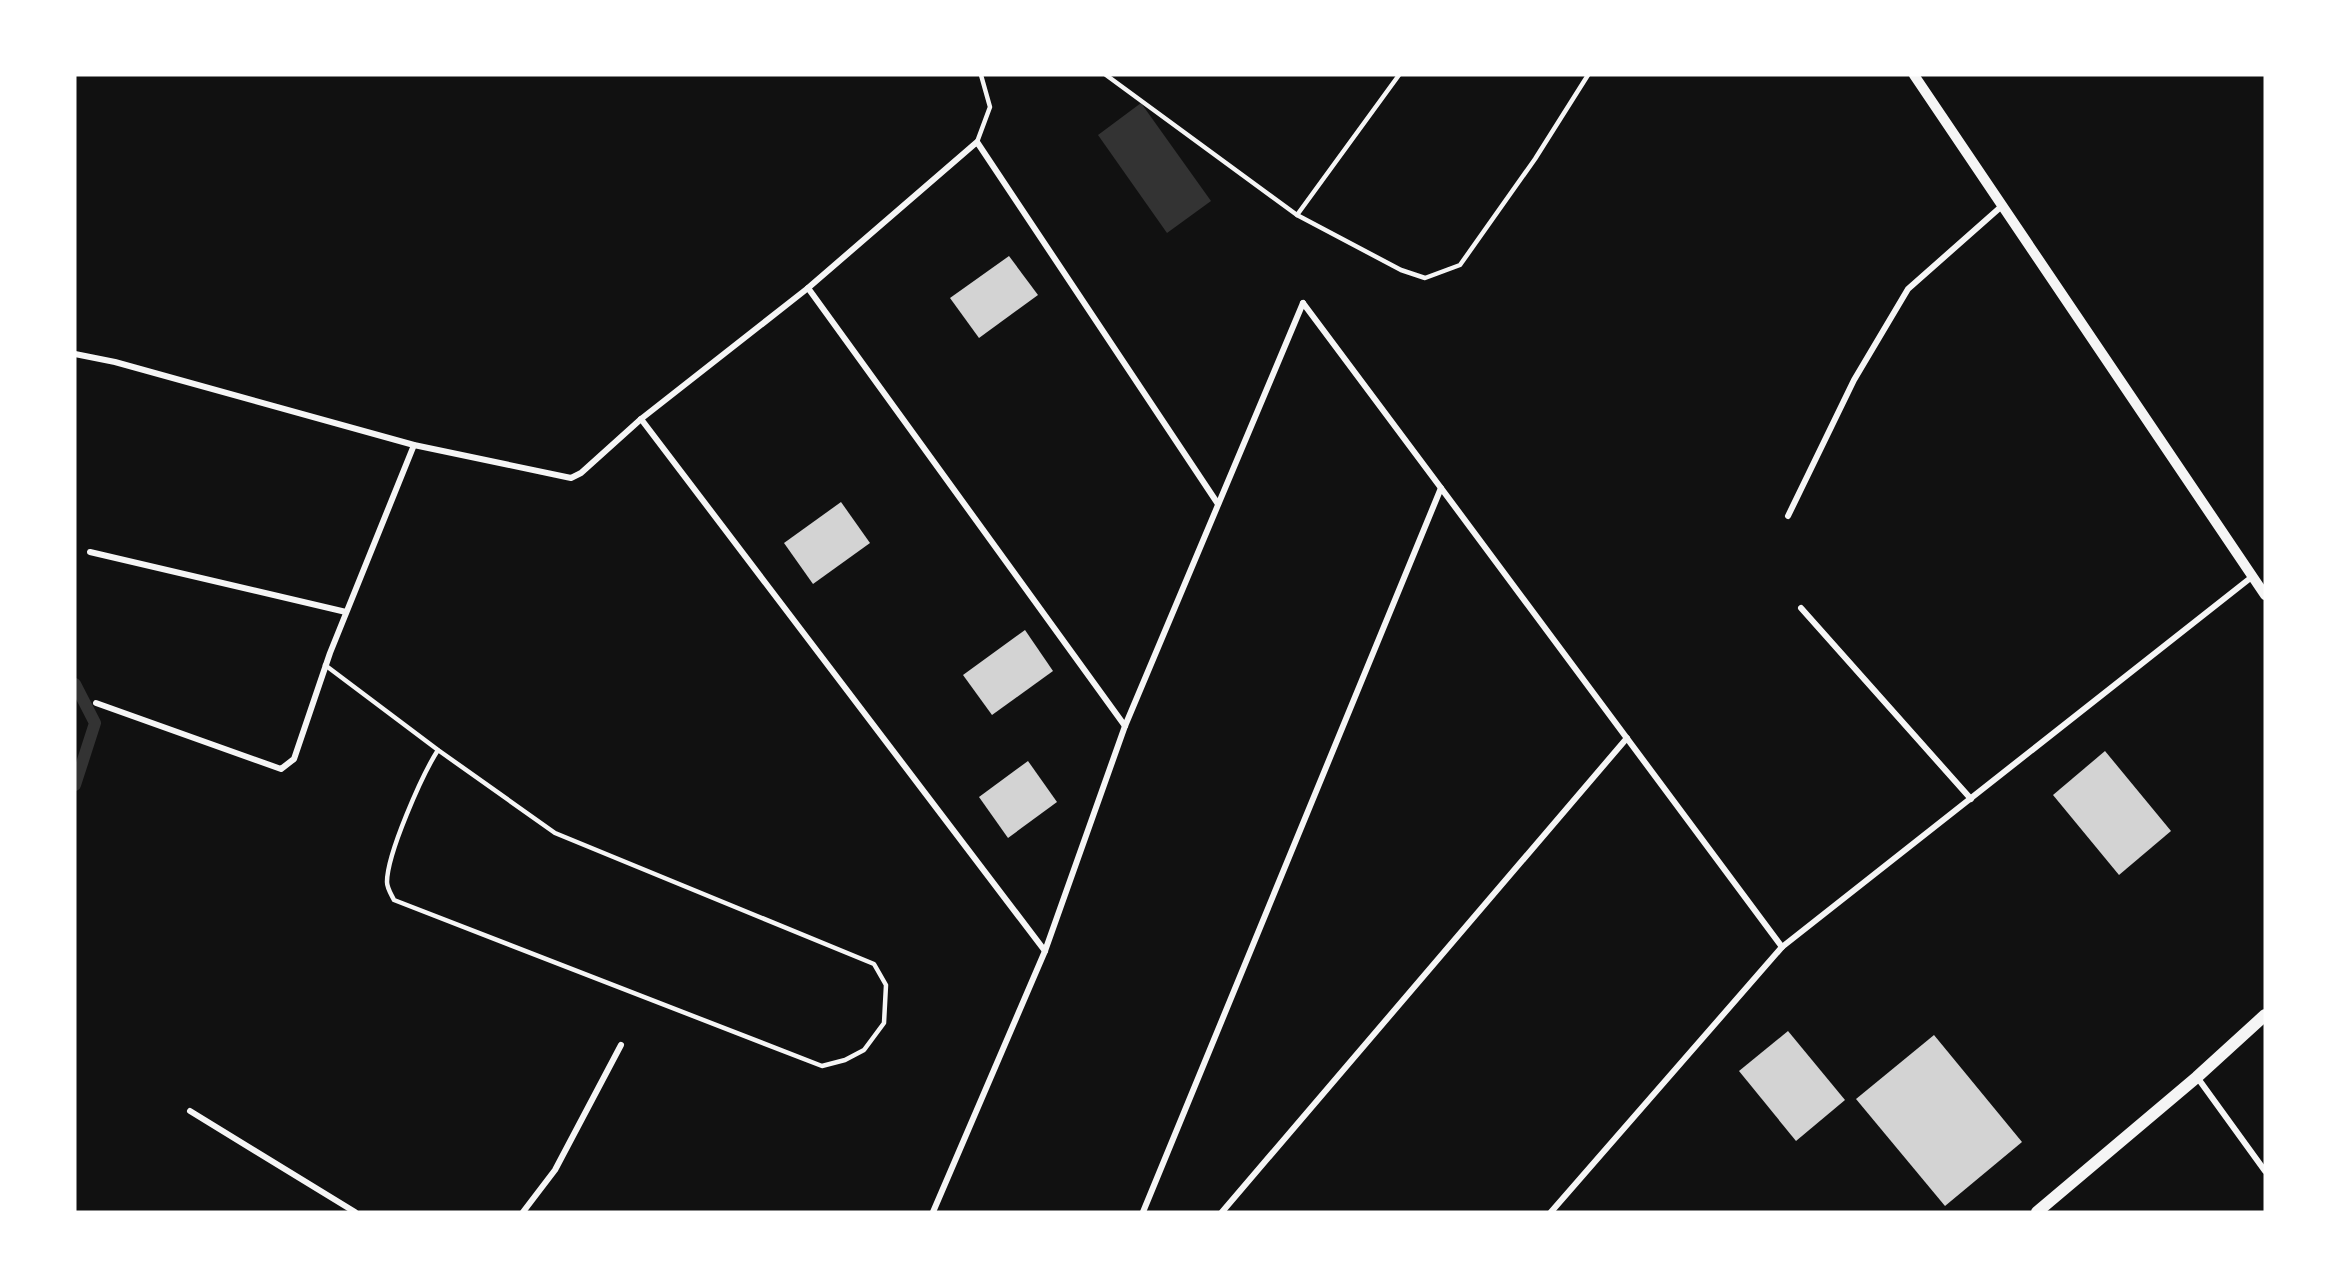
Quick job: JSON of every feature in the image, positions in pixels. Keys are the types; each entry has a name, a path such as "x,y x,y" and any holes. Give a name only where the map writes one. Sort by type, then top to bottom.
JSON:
{"main road":[{"path":"2037,1212 2197,1077 2265,1015"}],"street":[{"path":"1914,75 2265,595"},
{"path":"75,354 115,362 414,445 571,478 581,473 641,419 808,288 977,142 1218,504"},
{"path":"1788,516 1854,380 1908,289 2003,205"},
{"path":"808,288 1125,726"},
{"path":"933,1212 1045,951 1125,726 1303,303 1782,947"},
{"path":"641,419 1045,951"},
{"path":"96,703 282,769 294,759 325,665 414,445"},
{"path":"1143,1212 1441,488"},
{"path":"90,552 346,612"},
{"path":"1551,1212 1782,947 2253,576"},
{"path":"1801,608 1971,799"},
{"path":"1222,1212 1627,738"},
{"path":"523,1212 555,1170 621,1045"},
{"path":"2197,1077 2265,1170"},
{"path":"190,1111 355,1212"}],"lane":[{"path":"977,142 990,107 981,75"},
{"path":"1106,75 1297,215 1401,270 1425,278 1460,265 1535,159 1588,75"},
{"path":"1297,215 1399,75"},
{"path":"325,665 438,750 555,833 874,964 886,985 884,1023 864,1050 845,1060 822,1066 394,900 387,884 393,852 428,765 438,750"}],"shaded area":[{"path":"1141,103 1211,201 1167,233 1098,135"}],"building":[{"path":"1009,256 1038,295 979,338 950,298"},
{"path":"841,502 870,543 813,584 784,543"},
{"path":"1025,630 1053,671 992,715 963,675"},
{"path":"2105,751 2171,831 2119,875 2053,795"},
{"path":"1028,761 1057,802 1008,838 979,797"},
{"path":"1788,1031 1845,1100 1796,1141 1739,1071"},
{"path":"1934,1035 2022,1142 1945,1206 1856,1099"}],"waterway":[{"path":"75,684 95,723 75,785"}]}
